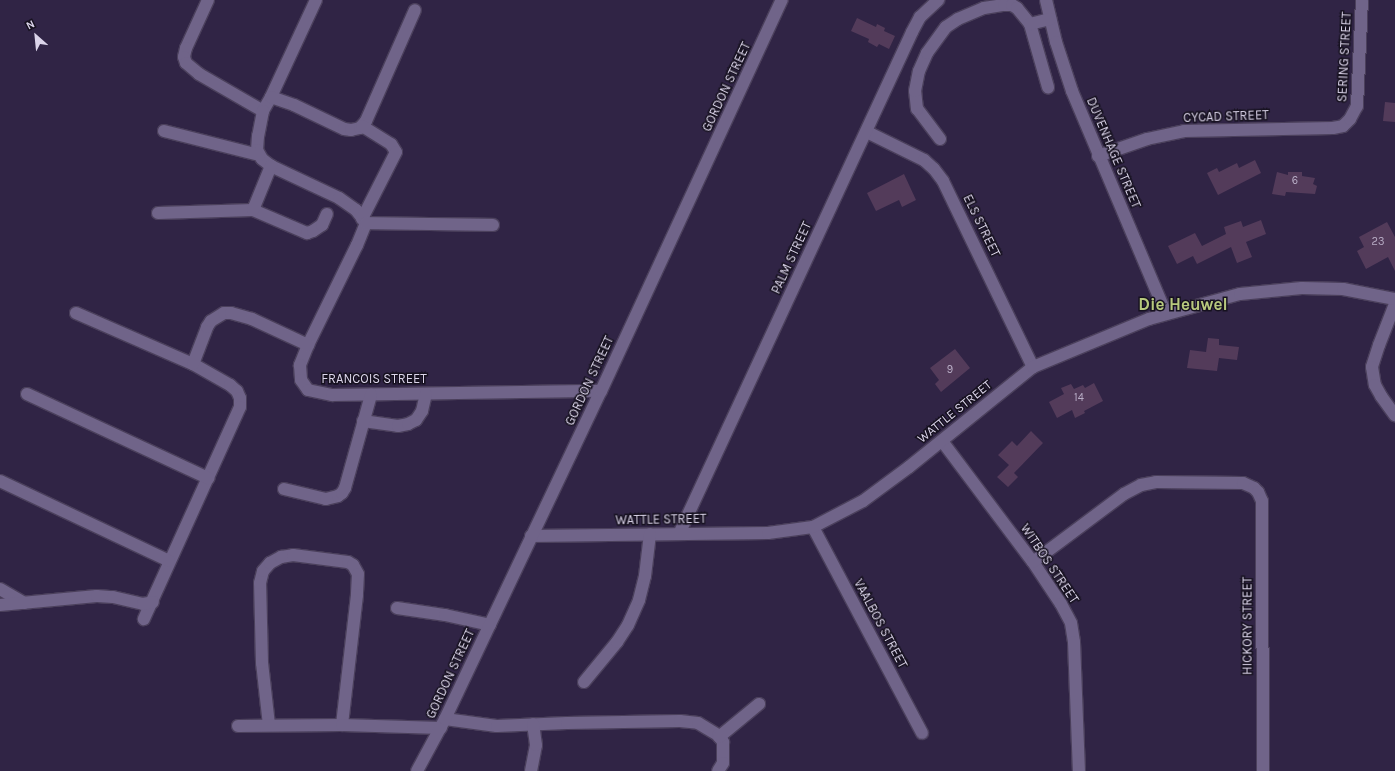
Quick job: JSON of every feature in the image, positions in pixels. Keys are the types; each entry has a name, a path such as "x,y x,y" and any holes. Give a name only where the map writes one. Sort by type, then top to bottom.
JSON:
{"street":[{"path":"208,0 186,48 184,57 186,63 199,74 263,111"},
{"path":"316,0 263,111 258,136 257,150 259,155 271,166 339,198 356,210 364,221 493,225"},
{"name":"GORDON STREET","path":"417,771 443,724 601,391 782,0"},
{"name":"PALM STREET","path":"679,534 867,132 912,32 920,17 938,0"},
{"name":"DUVENHAGE STREET","path":"1046,0 1056,42 1072,90 1098,156 1166,313"},
{"name":"SERING STREET","path":"1353,115 1357,106 1362,0"},
{"path":"940,139 917,109 914,98 919,71 927,53 936,38 946,27 958,19 984,8 1012,5 1017,8 1030,24 1048,87"},
{"path":"271,97 294,105 344,129 351,130 362,126 415,10"},
{"path":"1030,24 1050,19"},
{"name":"CYCAD STREET","path":"1098,156 1147,139 1184,131 1333,128 1346,124 1353,115"},
{"name":"FRANCOIS STREET","path":"362,126 391,144 396,152 364,221 357,245 308,345 300,365 300,374 304,387 308,390 332,396 601,391"},
{"path":"164,131 259,155"},
{"name":"ELS STREET","path":"867,132 924,160 934,169 943,181 1033,367"},
{"path":"252,210 271,166"},
{"path":"158,213 252,210 307,233 322,225 327,214"},
{"name":"WATTLE STREET","path":"531,536 768,533 813,527 863,501 942,441 1033,367 1054,357 1166,313 1240,294 1302,288 1343,288 1395,299"},
{"path":"1395,304 1372,367 1375,385 1395,415"},
{"path":"76,313 193,364 230,384 237,391 240,398 240,407 144,619"},
{"path":"193,364 207,327 218,315 224,313 252,319 308,345"},
{"path":"27,394 208,478"},
{"path":"364,421 398,426 408,424 416,420 422,411 426,394"},
{"path":"284,489 326,499 338,496 345,488 371,395"},
{"name":"WITBOS STREET","path":"942,441 1033,562 1062,604 1074,633 1079,771"},
{"path":"0,481 169,561"},
{"name":"HICKORY STREET","path":"1033,562 1124,494 1141,485 1156,482 1243,482 1250,485 1258,492 1262,501 1263,771"},
{"name":"VAALBOS STREET","path":"813,527 922,733"},
{"path":"584,682 617,642 628,625 639,600 645,576 650,534"},
{"path":"269,725 262,662 260,583 263,571 270,563 280,557 293,555 348,562 353,564 358,574 357,595 342,725"},
{"path":"0,589 24,603"},
{"path":"0,605 97,596 113,597 143,604 153,602"},
{"path":"396,608 445,615 490,625"},
{"path":"719,737 759,704"},
{"path":"238,726 443,724 496,726 680,721 698,723 708,728 723,742 724,750 722,762 718,771"},
{"path":"531,771 536,745 533,724"}],"building":[{"path":"857,18 876,27 877,24 885,28 884,31 895,36 889,49 879,44 877,47 868,42 869,39 851,31"},
{"path":"1385,102 1395,103 1395,122 1383,121"},
{"path":"1255,160 1261,173 1218,195 1207,173 1217,168 1219,172 1237,163 1239,168"},
{"path":"1277,172 1288,175 1288,172 1302,172 1302,176 1315,178 1313,184 1317,186 1315,194 1286,192 1285,196 1272,194"},
{"path":"904,174 916,200 902,207 899,200 876,211 867,193"},
{"path":"1261,220 1266,234 1246,242 1252,257 1237,263 1231,247 1197,264 1193,256 1177,264 1168,246 1195,233 1202,246 1226,234 1224,227 1241,221 1243,227"},
{"path":"1387,222 1395,237 1395,271 1388,257 1366,269 1357,251 1364,247 1359,237"},
{"path":"1208,338 1219,339 1219,345 1239,347 1237,360 1219,358 1217,371 1187,368 1190,350 1206,352"},
{"path":"955,349 970,368 941,392 935,384 939,380 930,368"},
{"path":"1094,383 1103,401 1084,411 1085,413 1075,418 1072,410 1057,418 1049,402 1064,394 1061,388 1071,384 1074,389 1083,385 1085,388"},
{"path":"1031,431 1043,443 1014,473 1018,477 1008,487 997,477 1009,465 998,455 1012,441 1017,446"}],"district":[{"name":"Die Heuwel","path":"1183,305"}]}
